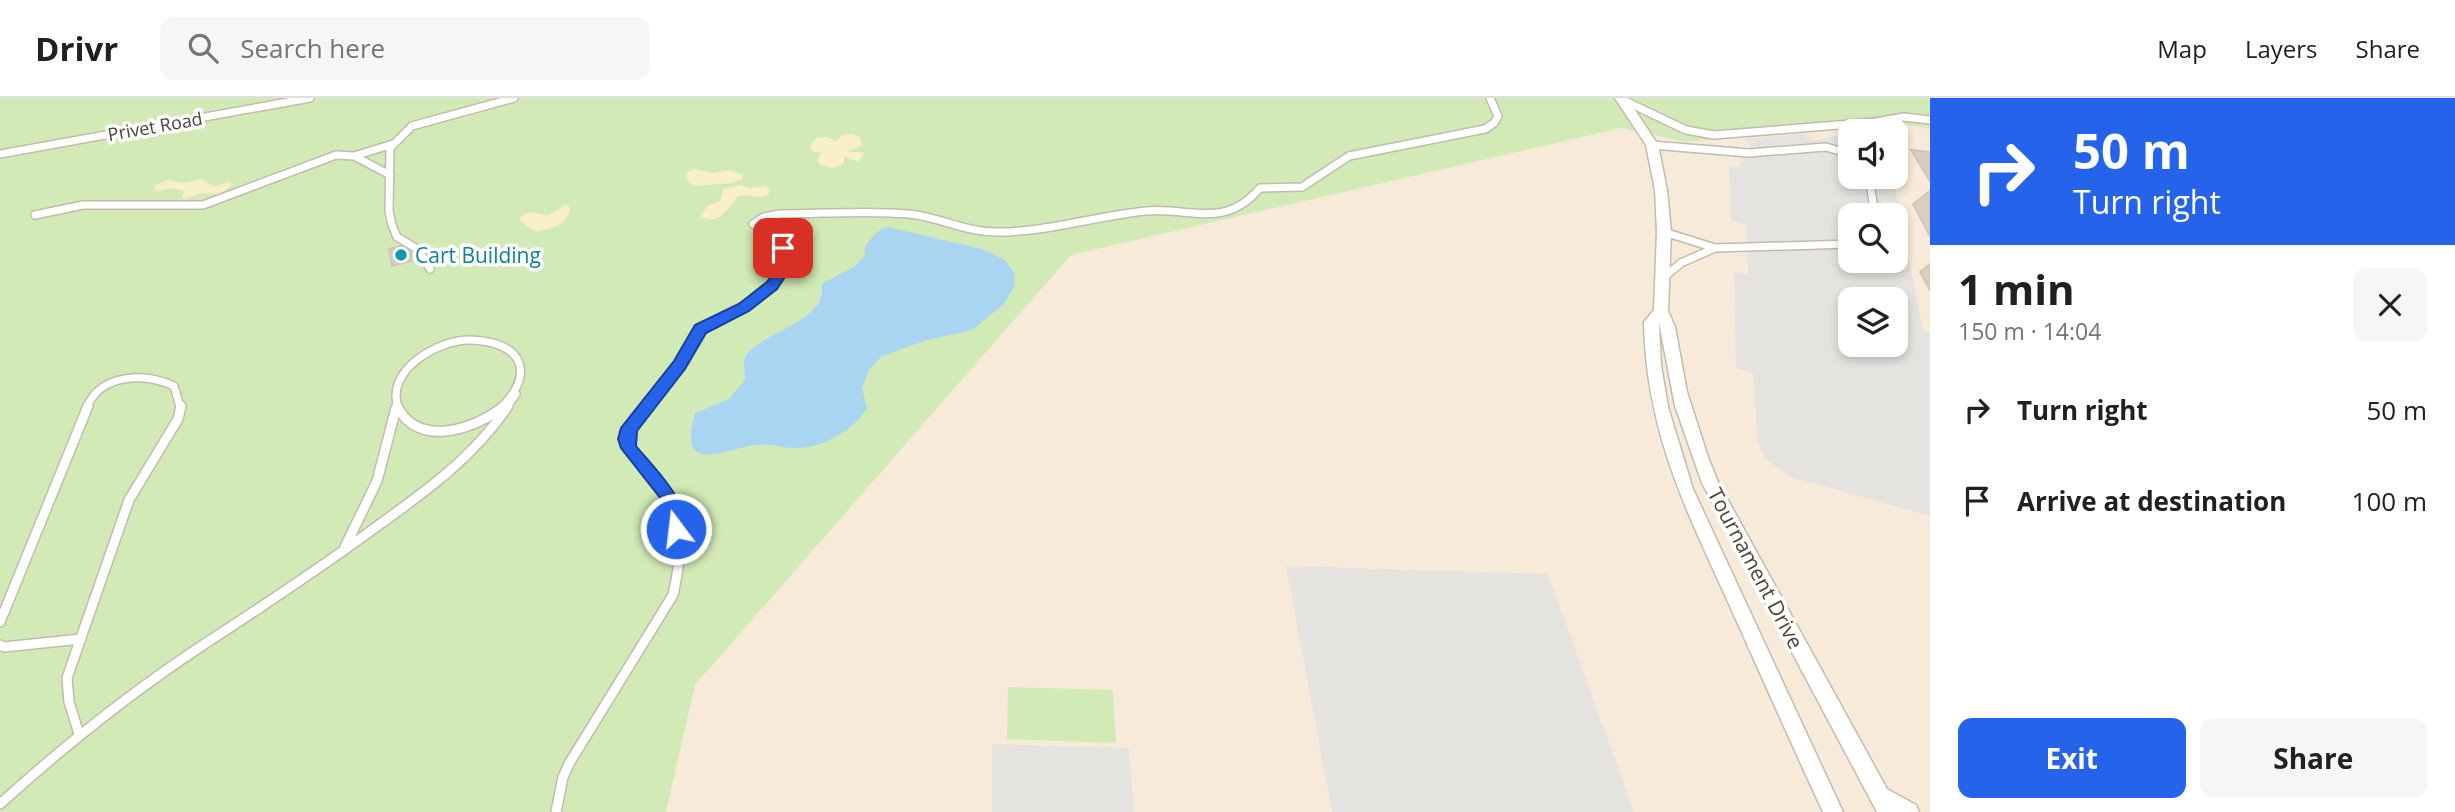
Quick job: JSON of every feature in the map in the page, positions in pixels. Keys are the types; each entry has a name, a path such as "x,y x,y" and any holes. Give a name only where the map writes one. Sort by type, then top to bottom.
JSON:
{"street":[{"name":"Tournament Drive","path":"1621,98 1652,145 1661,190 1664,232 1660,280 1661,311 1668,321 1674,375 1687,426 1710,483 1884,805"},
{"name":"Tournament Drive","path":"1661,311 1651,322 1651,356 1658,404 1673,459 1833,812"},
{"path":"1884,805 1909,812"}],"lane":[{"name":"Privet Road","path":"0,154 310,98"},
{"path":"430,269 419,250 397,237 389,211 390,148 412,126 514,98"},
{"path":"556,812 563,777 570,762 673,595 677,579 678,546 673,505 629,448 626,439 629,428 680,365 701,329 755,300 779,276 785,261 783,248 773,236 753,223 764,217 780,214 897,214 920,215 970,231 1000,232 1074,224 1148,211 1197,215 1225,213 1248,202 1260,188 1301,187 1349,156 1485,130 1493,126 1499,117 1499,112 1490,98"},
{"path":"1621,98 1686,130 1714,135 1876,122 1904,117 1930,120"},
{"path":"35,215 83,205 203,205 336,155 354,156 393,145"},
{"path":"1652,145 1751,153 1818,146 1838,149"},
{"path":"354,156 390,175"},
{"path":"1664,232 1716,248 1838,244"},
{"path":"1660,280 1681,264 1716,248"},
{"path":"0,804 79,734 142,688 343,552 444,475 486,436 516,394 523,379 523,365 516,353 505,345 489,340 470,340 431,351 414,363 402,377 395,393 396,408 391,442 373,497 343,552"},
{"path":"0,622 89,402 97,389 112,381 129,378 162,379 174,386 181,405 177,419 130,500 67,678 69,702 79,734"},
{"path":"396,408 405,420 421,429 463,429 486,420 504,408 516,394"},
{"path":"0,645 4,647 81,639"}],"shaded area":[{"path":"1908,126 1930,129 1930,812 666,812 695,685 1071,255 1621,128 1686,142 1838,129 1838,189 1908,189"},
{"path":"1805,134 1813,141 1838,135 1838,189 1895,189 1898,203 1882,200 1883,203 1838,203 1838,273 1908,273 1908,254 1923,330 1930,332 1930,516 1791,477 1768,461 1758,444 1753,373 1736,368 1734,272 1748,275 1746,225 1731,221 1729,165 1739,167 1751,147 1745,139"},
{"path":"1286,566 1548,574 1634,812 1332,812"},
{"path":"992,744 1129,748 1134,812 992,812"}],"green space":[{"path":"0,98 1930,98 1930,129 1908,126 1908,119 1838,119 1838,129 1686,142 1621,128 1071,255 695,685 666,812 0,812"},
{"path":"1008,687 1113,690 1116,743 1007,739"}],"sand":[{"path":"843,135 860,137 862,146 847,151 865,153 858,162 844,156 844,163 841,165 825,166 818,163 822,153 814,152 809,147 816,138 827,137 835,141"},
{"path":"694,169 713,173 729,170 743,175 743,179 732,183 694,186 686,178 686,173"},
{"path":"202,179 214,187 229,182 234,184 219,194 202,193 184,199 184,191 172,188 158,191 154,189 155,185 168,180 183,183"},
{"path":"740,185 750,188 765,186 770,190 768,195 764,196 739,196 719,217 707,219 700,216 708,205 721,201 723,189"},
{"path":"566,204 570,208 569,214 562,223 552,228 535,232 519,220 526,213 549,215"}],"water":[{"path":"888,227 982,249 1005,260 1014,273 1015,285 1004,304 972,330 927,340 882,356 869,370 862,388 867,408 853,424 835,437 804,448 762,445 718,453 698,452 692,446 691,433 695,413 728,400 745,380 744,360 750,351 814,309 821,298 822,284 855,266 865,255 864,249 872,238"}],"building":[{"path":"1911,150 1930,152 1930,181"},
{"path":"1930,191 1930,236 1913,204"},
{"name":"Cart Building","path":"410,243 412,261 392,266 389,249"},
{"path":"1930,264 1930,290 1920,272"}],"place":[{"name":"Cart Building","path":"401,255"}],"route":[{"path":"676,529 673,505 667,494 629,448 626,439 629,428 680,365 701,329 744,307 772,286 783,269 783,248"}]}
